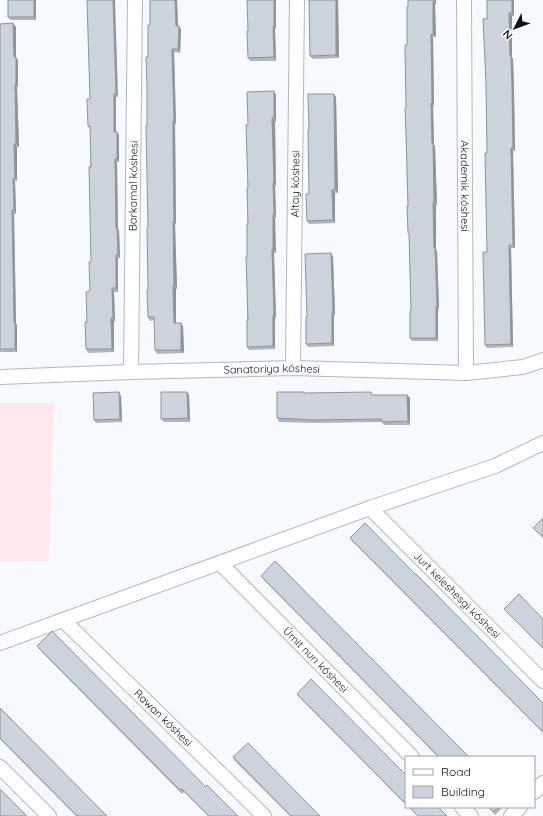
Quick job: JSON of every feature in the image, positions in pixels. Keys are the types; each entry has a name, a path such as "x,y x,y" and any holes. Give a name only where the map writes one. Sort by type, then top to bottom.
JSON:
{"street":[{"name":"Barkamal kóshesi","path":"131,372 135,0"},
{"name":"Altay kóshesi","path":"293,368 297,0"},
{"name":"Akademik kóshesi","path":"464,0 466,373"},
{"name":"Sanatoriya kóshesi","path":"0,377 293,368 466,373 524,367 543,360"},
{"path":"0,643 370,508 494,466 543,443"},
{"name":"Jurt keleshesgi kóshesi","path":"370,508 543,681"},
{"name":"Úmit nurı kóshesi","path":"220,563 411,756"},
{"name":"Rawan kóshesi","path":"63,620 264,816"},
{"path":"0,767 49,816"},
{"path":"535,791 543,783"},
{"path":"463,808 471,816"},
{"path":"511,816 519,808"}],"shaded area":[{"path":"0,403 54,403 49,561 0,562"}],"building":[{"path":"8,0 34,0 34,17 8,17"},
{"path":"87,0 113,0 116,94 114,94 114,132 117,132 117,159 115,159 118,255 116,255 116,288 112,288 112,349 86,349 86,292 90,291 89,262 91,262 89,167 91,167 90,126 88,126 87,99 90,99"},
{"path":"150,0 175,0 176,26 179,26 178,49 172,49 174,121 173,286 174,323 181,323 181,350 155,350 154,317 148,317 146,57 148,57"},
{"path":"247,0 274,0 274,57 248,58"},
{"path":"309,0 336,0 336,55 310,56"},
{"path":"408,0 434,0 433,34 431,34 431,103 434,248 437,306 436,338 410,338 411,311 405,108 405,45 407,45"},
{"path":"487,0 512,0 512,13 509,13 512,88 513,148 511,148 513,245 509,245 511,344 485,345 483,252 487,252 485,153 487,153 483,19 487,19"},
{"path":"13,23 14,57 16,57 16,144 14,144 14,210 12,210 15,349 0,349 0,24"},
{"path":"274,91 274,118 272,118 274,183 272,250 274,315 273,346 247,347 247,92"},
{"path":"308,94 334,94 335,189 332,190 333,220 307,221 306,194 309,194"},
{"path":"331,253 333,312 332,343 306,344 307,317 305,254"},
{"path":"119,392 120,419 94,420 93,393"},
{"path":"161,392 187,392 188,418 161,419"},
{"path":"277,392 371,392 372,395 407,395 408,421 382,422 382,419 313,420 277,418"},
{"path":"543,518 543,537 533,528"},
{"path":"365,523 543,703 543,732 350,538"},
{"path":"275,561 468,756 438,756 261,576"},
{"path":"519,594 543,619 543,648 504,609"},
{"path":"52,631 206,787 207,785 238,816 209,816 182,789 180,790 37,646"},
{"path":"311,679 405,774 405,803 297,694"},
{"path":"0,708 107,816 77,816 0,738"},
{"path":"248,743 320,816 291,816 233,757"},
{"path":"0,789 27,816 0,816"},
{"path":"410,808 439,808 447,816 418,816"},
{"path":"490,808 497,808 493,812"}]}
